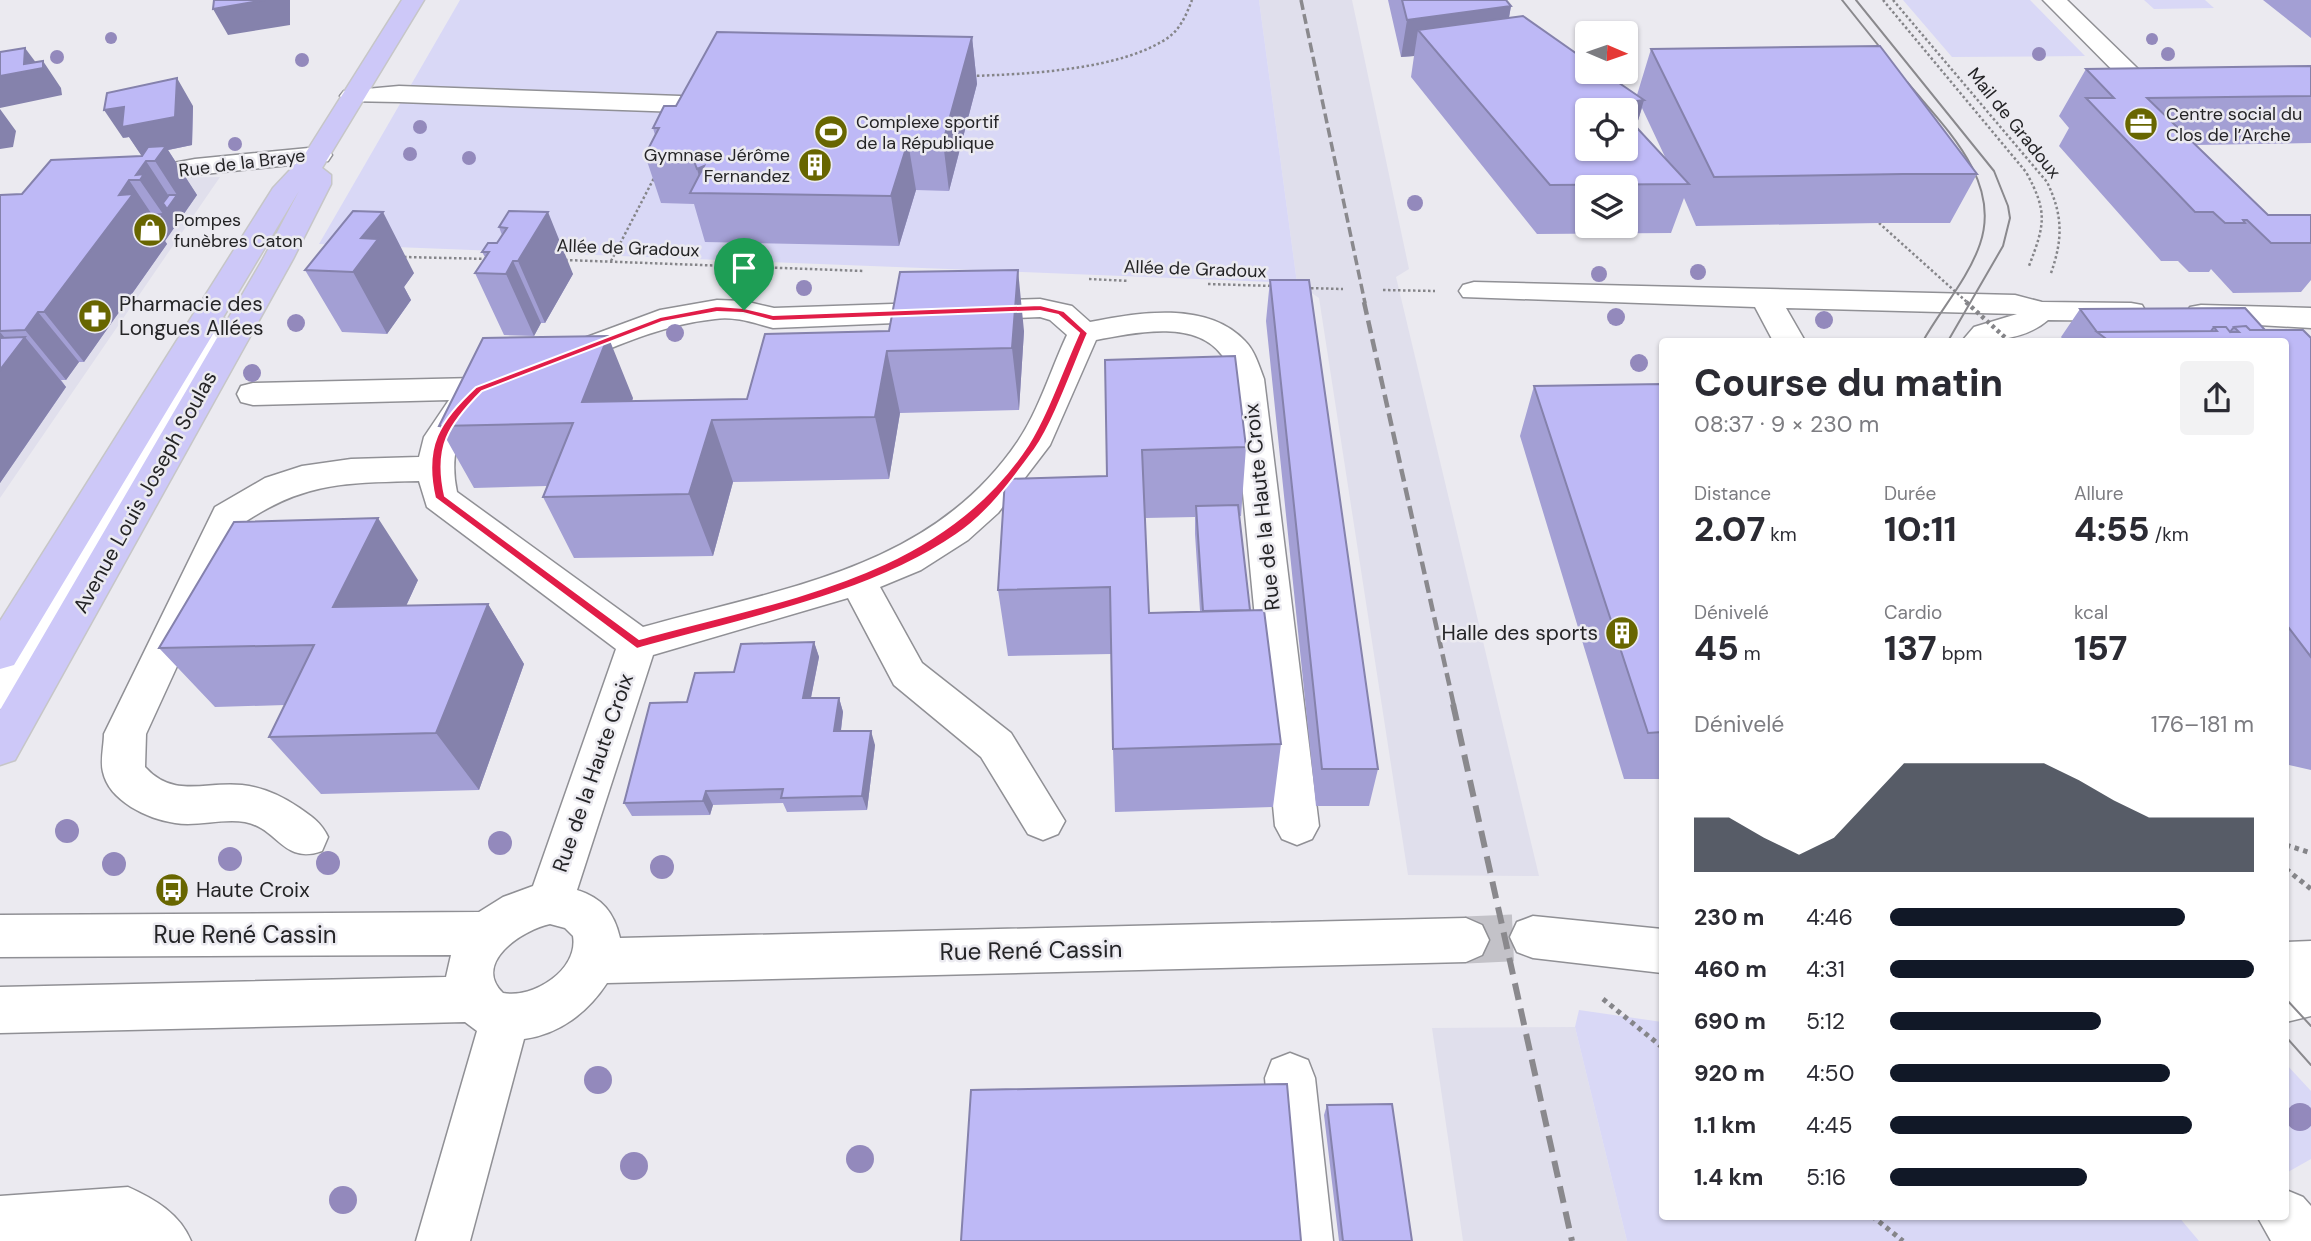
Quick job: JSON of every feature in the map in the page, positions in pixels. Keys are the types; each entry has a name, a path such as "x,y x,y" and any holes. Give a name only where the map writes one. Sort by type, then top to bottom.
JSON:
{"main road":[{"path":"318,157 414,0"},
{"name":"Avenue Louis Joseph Soulas","path":"0,654 287,188 318,157"},
{"name":"Avenue Louis Joseph Soulas","path":"0,748 284,246 317,184 318,157"}],"street":[{"path":"2054,0 2158,103"},
{"path":"353,96 399,94 680,104"},
{"path":"0,692 318,157"},
{"name":"Rue de la Braye","path":"104,183 195,167 318,157"},
{"path":"1474,292 2015,304 2041,311 2311,318"},
{"path":"1765,298 1787,338"},
{"path":"253,394 479,389 660,320 717,309 744,310 773,318 1040,308 1061,313 1084,333 1033,445 985,504 955,531 908,560 858,581 637,644 440,498 434,469 440,438 464,403 479,389"},
{"path":"1981,338 1985,334 2027,322 2041,311"},
{"name":"Rue de la Haute Croix","path":"1084,333 1117,326 1165,323 1211,329 1236,349 1248,379 1297,826"},
{"path":"306,837 268,810 243,803 175,805 142,793 124,772 125,734 228,516 256,494 314,473 434,469"},
{"path":"858,581 908,674 996,745 1043,821"},
{"name":"Rue de la Haute Croix","path":"550,903 637,644"},
{"path":"0,1010 490,1008 527,1018 548,1010 576,989 595,961 598,942 594,926 584,912 568,905 550,903 529,906 510,916 489,933 478,947 470,966 469,984 490,1008"},
{"name":"Rue René Cassin","path":"0,936 489,933"},
{"path":"1533,937 1659,951"},
{"name":"Rue René Cassin","path":"595,961 1466,940"},
{"path":"443,1241 490,1008"},
{"path":"1290,1078 1306,1241"},
{"path":"0,1223 128,1214 164,1241"},
{"path":"2288,1220 2307,1241"}],"path":[{"path":"968,76 1050,70 1144,49 1170,37 1184,19 1192,0"},
{"name":"Mail de Gradoux","path":"1883,0 2026,172 2042,200 2046,221 2025,275"},
{"name":"Mail de Gradoux","path":"1893,0 2047,183 2059,203 2064,225 2062,244 2049,278"},
{"path":"611,261 655,178"},
{"path":"1879,223 2007,338"},
{"path":"397,257 490,259"},
{"name":"Allée de Gradoux","path":"557,260 873,271"},
{"name":"Allée de Gradoux","path":"1080,279 1136,281"},
{"name":"Allée de Gradoux","path":"1205,284 1274,286"},
{"path":"1301,288 1343,289"},
{"path":"1383,290 1474,292"},
{"path":"2289,846 2311,853"},
{"path":"2289,871 2311,889"},
{"path":"1594,992 1659,1044"},
{"path":"1877,1220 1903,1241"}],"shaded area":[{"name":"Complexe sportif de la République","path":"460,0 1259,0 1297,283 319,244"},
{"path":"1259,0 1352,0 1409,269 1396,277 1539,876 1408,875 1319,298 1297,283"},
{"path":"1903,0 2030,0 2085,56 1952,57"},
{"path":"2144,0 2205,0 2214,8 2154,9"},
{"path":"220,177 0,498 0,374 152,178"},
{"path":"1579,1010 1659,1022 1659,1220 2181,1220 2199,1241 1627,1241 1575,1027"},
{"path":"1575,1027 1627,1241 1463,1241 1432,1028"},
{"path":"2289,1067 2311,1091 2311,1159 2289,1171"}],"building":[{"path":"214,0 265,0 213,9"},
{"path":"1402,0 1506,0 1511,6 1407,20"},
{"path":"1523,16 1575,53 1575,84 1621,84 1644,100 1575,98 1575,161 1638,161 1638,129 1689,184 1638,184 1638,175 1575,175 1575,185 1550,185 1418,30"},
{"name":"Gymnase Jérôme Fernandez","path":"717,32 972,37 943,142 908,142 891,196 690,193 704,166 697,169 692,156 645,155 659,128 653,128 664,106 676,106"},
{"path":"1880,46 1977,174 1714,177 1651,49"},
{"path":"25,48 24,64 43,61 43,68 0,76 0,52"},
{"path":"2311,66 2311,96 2147,98 2268,215 2311,215 2311,243 2271,243 2247,220 2243,220 2245,223 2225,223 2213,212 2195,212 2086,98 2114,98 2086,69"},
{"path":"177,78 175,117 122,127 124,107 104,110 107,93"},
{"path":"166,146 155,161 146,161 136,175 144,174 140,180 129,180 119,195 133,194 44,312 38,312 25,330 0,331 0,195 22,194 51,160 142,156 148,147"},
{"path":"169,195 177,195 167,209 163,203"},
{"path":"353,211 383,212 361,238 378,239 353,272 305,270"},
{"path":"509,211 548,212 518,261 513,261 506,274 475,273 489,252 482,252 488,243 497,243 507,228 499,227"},
{"path":"163,214 155,226 150,219 152,215"},
{"path":"1018,270 1012,348 887,351 875,417 712,420 689,494 543,497 573,423 439,426 483,338 608,336 582,402 747,399 765,334 889,331 900,272"},
{"path":"1270,280 1309,280 1378,769 1322,769"},
{"path":"2245,308 2265,330 2250,330 2246,326 2234,327 2230,332 2226,327 2214,327 2211,331 2097,332 2080,309"},
{"path":"2246,326 2250,330 2303,330 2311,338 2311,657 2289,628 2289,338 2105,338 2097,332 2217,331 2214,327 2226,327 2230,332 2239,332 2234,327"},
{"path":"25,337 0,370 0,338"},
{"path":"1235,356 1246,447 1142,450 1149,613 1264,610 1281,744 1113,749 1110,587 998,590 1005,479 1107,476 1105,360"},
{"path":"1659,384 1659,732 1648,733 1534,386"},
{"path":"1238,505 1250,610 1203,611 1196,506"},
{"path":"378,518 333,607 488,604 436,733 269,737 314,645 159,648 234,522"},
{"path":"814,642 803,698 839,698 834,731 871,731 862,796 781,798 783,789 706,791 703,801 624,803 650,703 687,702 695,673 734,672 741,644"},
{"path":"1287,1084 1301,1241 961,1241 971,1090"},
{"path":"1392,1104 1412,1241 1343,1241 1327,1105"}],"tunnel":[{"path":"1466,940 1533,937"}],"tram line":[{"path":"1842,0 1890,60"},
{"path":"1856,0 1994,171 2008,206 2010,218 2003,246 1950,338"},
{"path":"1907,82 1966,156 1983,198 1985,221 1980,244 1969,269 1925,338"},
{"path":"2289,1002 2311,1026"},
{"path":"2289,1040 2311,1065"}],"railway":[{"path":"1301,0 1365,303"},
{"path":"1364,302 1454,706"},
{"path":"1453,704 1572,1241"}],"place":[{"name":"Centre social du Clos de l’Arche","path":"2141,124"},
{"name":"Complexe sportif de la République","path":"831,132"},
{"name":"Gymnase Jérôme Fernandez","path":"815,165"},
{"name":"Pompes funèbres Caton","path":"150,230"},
{"name":"Pharmacie des Longues Allées","path":"95,316"},
{"name":"Halle des sports","path":"1622,633"},
{"name":"Haute Croix","path":"172,890"}],"route":[{"path":"1040,308 1061,313 1084,333 1033,445 985,504 955,531 908,560 858,581 637,644 440,498 434,469 440,438 464,403 479,389 660,320 717,309 744,310 773,318 1040,308"}]}
